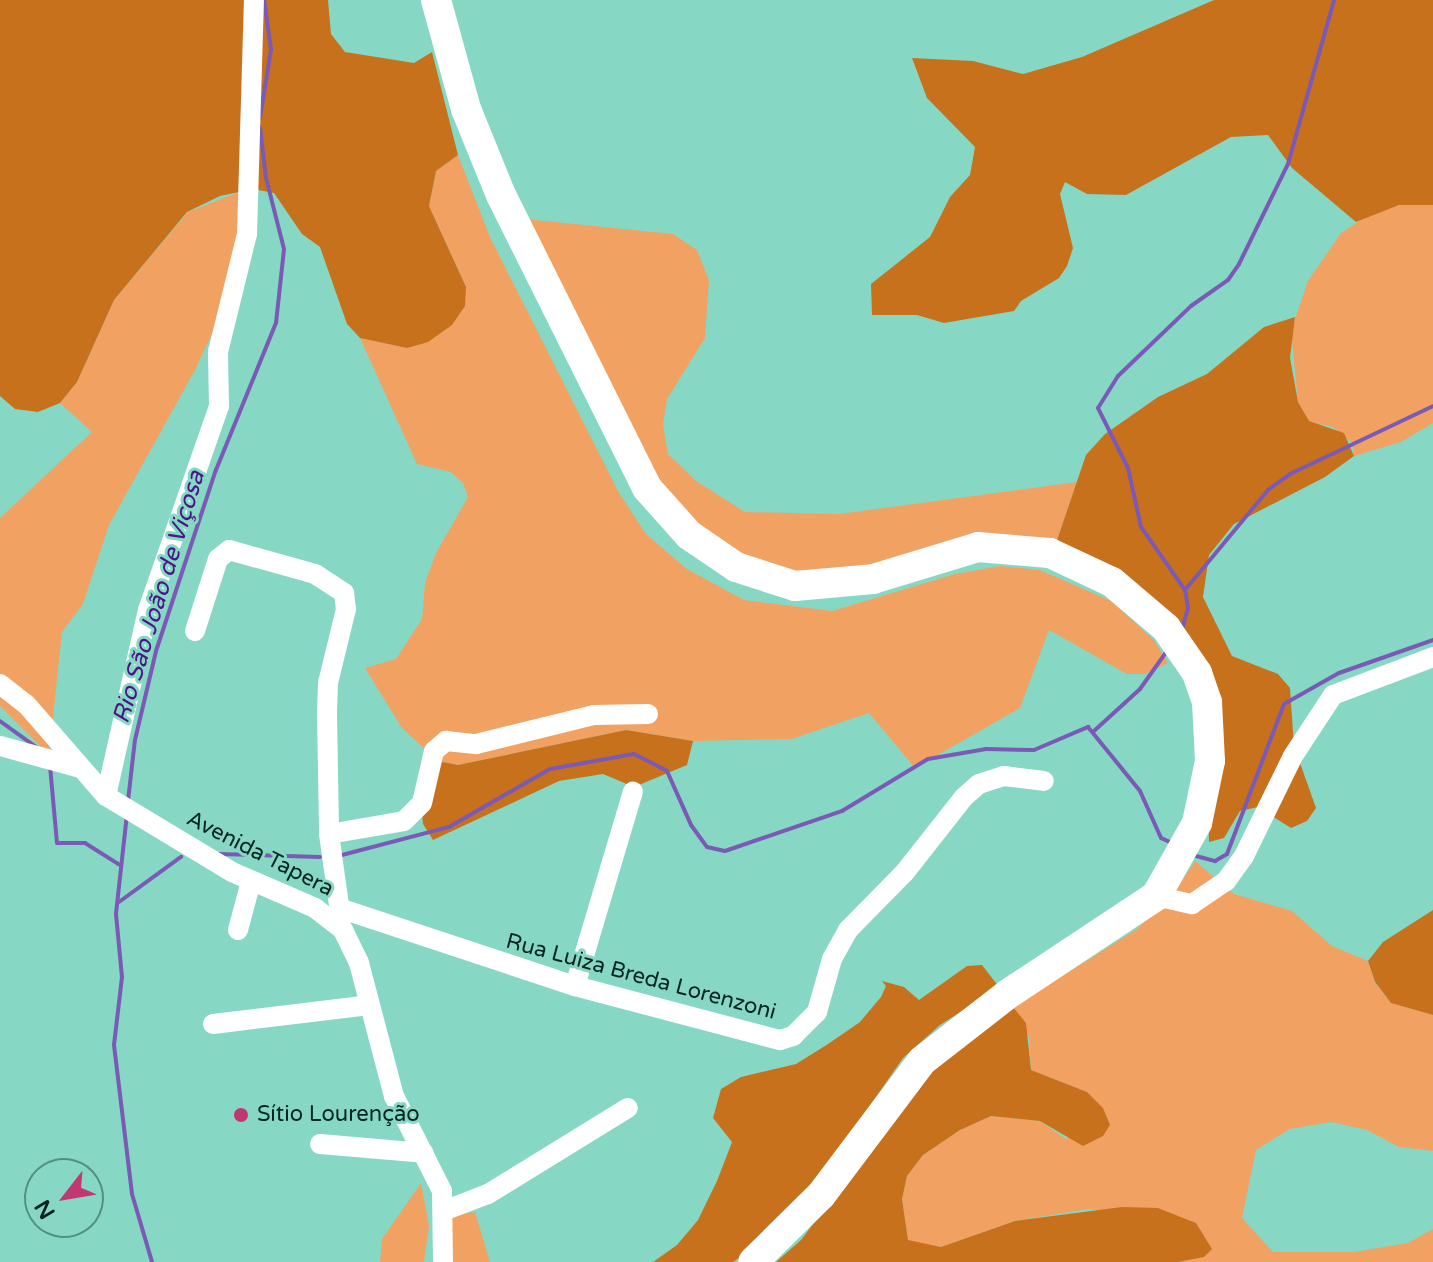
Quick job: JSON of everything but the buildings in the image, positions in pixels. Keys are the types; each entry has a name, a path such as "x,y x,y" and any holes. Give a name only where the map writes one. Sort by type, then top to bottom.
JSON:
{"highway":[{"path":"436,0 466,109 501,195 647,488 713,555 765,580 831,586 873,579 978,547 1050,553 1112,582 1166,628 1197,673 1207,702 1210,761 1197,823 1156,896 1008,994 922,1061 821,1195 753,1262"}],"street":[{"path":"110,799 148,610 219,406 218,352 247,234 254,0"},
{"path":"195,631 218,559 229,550 315,574 344,593 346,609 328,683 329,834 343,930"},
{"path":"1156,896 1192,904 1226,881 1244,856 1293,756 1333,695 1433,657"},
{"name":"Avenida Tapera","path":"0,684 26,704 77,767 110,799 251,881 315,908 343,930 356,955 394,1096 424,1153 446,1210 443,1262"},
{"path":"329,834 404,821 422,803 434,751 446,741 476,744 594,715 648,714"},
{"path":"0,746 77,767"},
{"name":"Rua Luiza Breda Lorenzoni","path":"339,908 575,986 738,1033 780,1040 793,1036 817,1012 832,959 848,930 905,872 964,797 1004,776 1044,781"},
{"path":"575,986 633,791"},
{"path":"238,930 251,881"},
{"path":"213,1024 369,1005"},
{"path":"446,1210 488,1194 628,1108"},
{"path":"320,1144 424,1153"}],"shaded area":[{"path":"0,0 328,0 331,34 345,52 414,63 432,52 458,155 436,171 429,206 466,287 465,306 452,325 428,342 407,348 360,338 347,324 320,247 302,234 274,193 253,189 220,196 187,212 114,300 77,382 60,403 38,412 15,409 0,396"},
{"path":"1214,0 1433,0 1433,205 1399,205 1356,222 1292,168 1268,135 1231,137 1126,195 1087,194 1065,182 1060,194 1073,248 1067,266 1059,278 1021,301 1014,311 944,323 917,315 872,315 871,284 930,237 950,197 970,175 975,147 927,98 912,58 973,61 1023,74 1082,57"},
{"path":"458,155 490,237 618,491 646,534 687,569 744,600 832,611 955,574 1000,566 1040,570 1111,601 1154,640 1168,663 1145,674 1127,674 1049,630 1020,708 915,768 869,713 792,739 693,741 626,730 458,765 438,761 402,728 365,668 396,659 422,619 425,583 436,553 468,497 463,483 451,472 417,464 360,338 407,348 466,287 429,206 436,171"},
{"path":"244,190 234,286 195,370 109,525 83,604 62,632 49,755 0,706 0,518 92,432 60,403 77,382 114,300 188,212"},
{"path":"1399,205 1433,205 1433,423 1401,442 1354,456 1352,443 1333,427 1309,422 1298,402 1291,331 1308,281 1341,233 1372,213"},
{"path":"505,217 673,234 697,250 709,280 705,338 667,399 663,425 668,454 696,481 745,512 839,514 1077,482 1054,549 847,584 697,548"},
{"path":"1295,317 1290,358 1298,402 1309,421 1344,433 1354,456 1325,477 1234,524 1209,555 1203,597 1232,656 1278,674 1290,688 1294,746 1316,808 1307,821 1291,828 1258,807 1240,811 1224,838 1209,842 1204,676 1054,549 1086,455 1105,434 1158,397 1207,374 1264,327"},
{"path":"626,730 693,741 687,765 634,787 603,774 559,781 433,840 423,824 421,801 438,761 458,765"},
{"path":"1195,861 1234,894 1292,911 1332,946 1368,961 1375,983 1391,1003 1433,1015 1433,1151 1399,1147 1367,1130 1331,1122 1290,1129 1256,1150 1242,1218 1273,1252 1354,1252 1408,1243 1433,1229 1433,1262 1178,1262 1204,1257 1196,1223 1088,1209 1015,1221 941,1247 908,1241 902,1199 907,1176 923,1155 960,1130 991,1116 1040,1121 1066,1139 1103,1108 1087,1092 1031,1070 1029,1037 1013,1007 1137,929 1175,891"},
{"path":"1433,910 1433,1015 1391,1003 1375,982 1368,961 1383,942"},
{"path":"982,965 999,987 940,1025 903,1058 803,1202 747,1253 733,1262 653,1262 677,1245 698,1220 717,1181 732,1142 713,1118 721,1089 741,1077 796,1064 828,1044 860,1022 881,997 886,986 882,981 904,987 919,1000 967,966"},
{"path":"1013,1007 1026,1023 1031,1070 1087,1092 1103,1108 1110,1125 1103,1136 1083,1146 1040,1121 991,1116 960,1130 923,1155 907,1176 902,1199 908,1240 941,1247 1015,1221 1122,1207 1158,1208 1196,1223 1212,1249 1204,1257 1178,1262 776,1262 801,1240 925,1077"},
{"path":"421,1183 429,1226 424,1262 380,1262 382,1239"},
{"path":"475,1212 490,1262 447,1262 450,1216"}],"waterway":[{"name":"Rio São João de Viçosa","path":"260,118 271,49 264,0"},
{"path":"1182,629 1188,608 1185,590 1141,527 1128,468 1098,408 1118,376 1191,306 1228,280 1239,264 1288,164 1334,0"},
{"name":"Rio São João de Viçosa","path":"128,801 135,740 156,651 216,470 276,323 284,249 266,178 260,127"},
{"path":"1185,590 1268,490 1290,474 1433,406"},
{"path":"1196,856 1215,861 1227,854 1284,704 1339,673 1433,640"},
{"path":"1094,731 1140,689 1167,651"},
{"path":"0,721 39,749"},
{"path":"342,855 449,827 550,769 634,754 667,771 691,825 707,847 725,851 842,811 928,759 986,749 1034,750 1088,727 1140,791 1161,838 1172,843"},
{"path":"50,766 57,843 85,843 120,865"},
{"name":"Rio São João de Viçosa","path":"127,814 116,914 122,977 114,1045 132,1194 152,1262"},
{"path":"219,854 320,857"},
{"path":"119,902 181,857"}],"place":[{"name":"Sítio Lourenção","path":"241,1115"}]}
